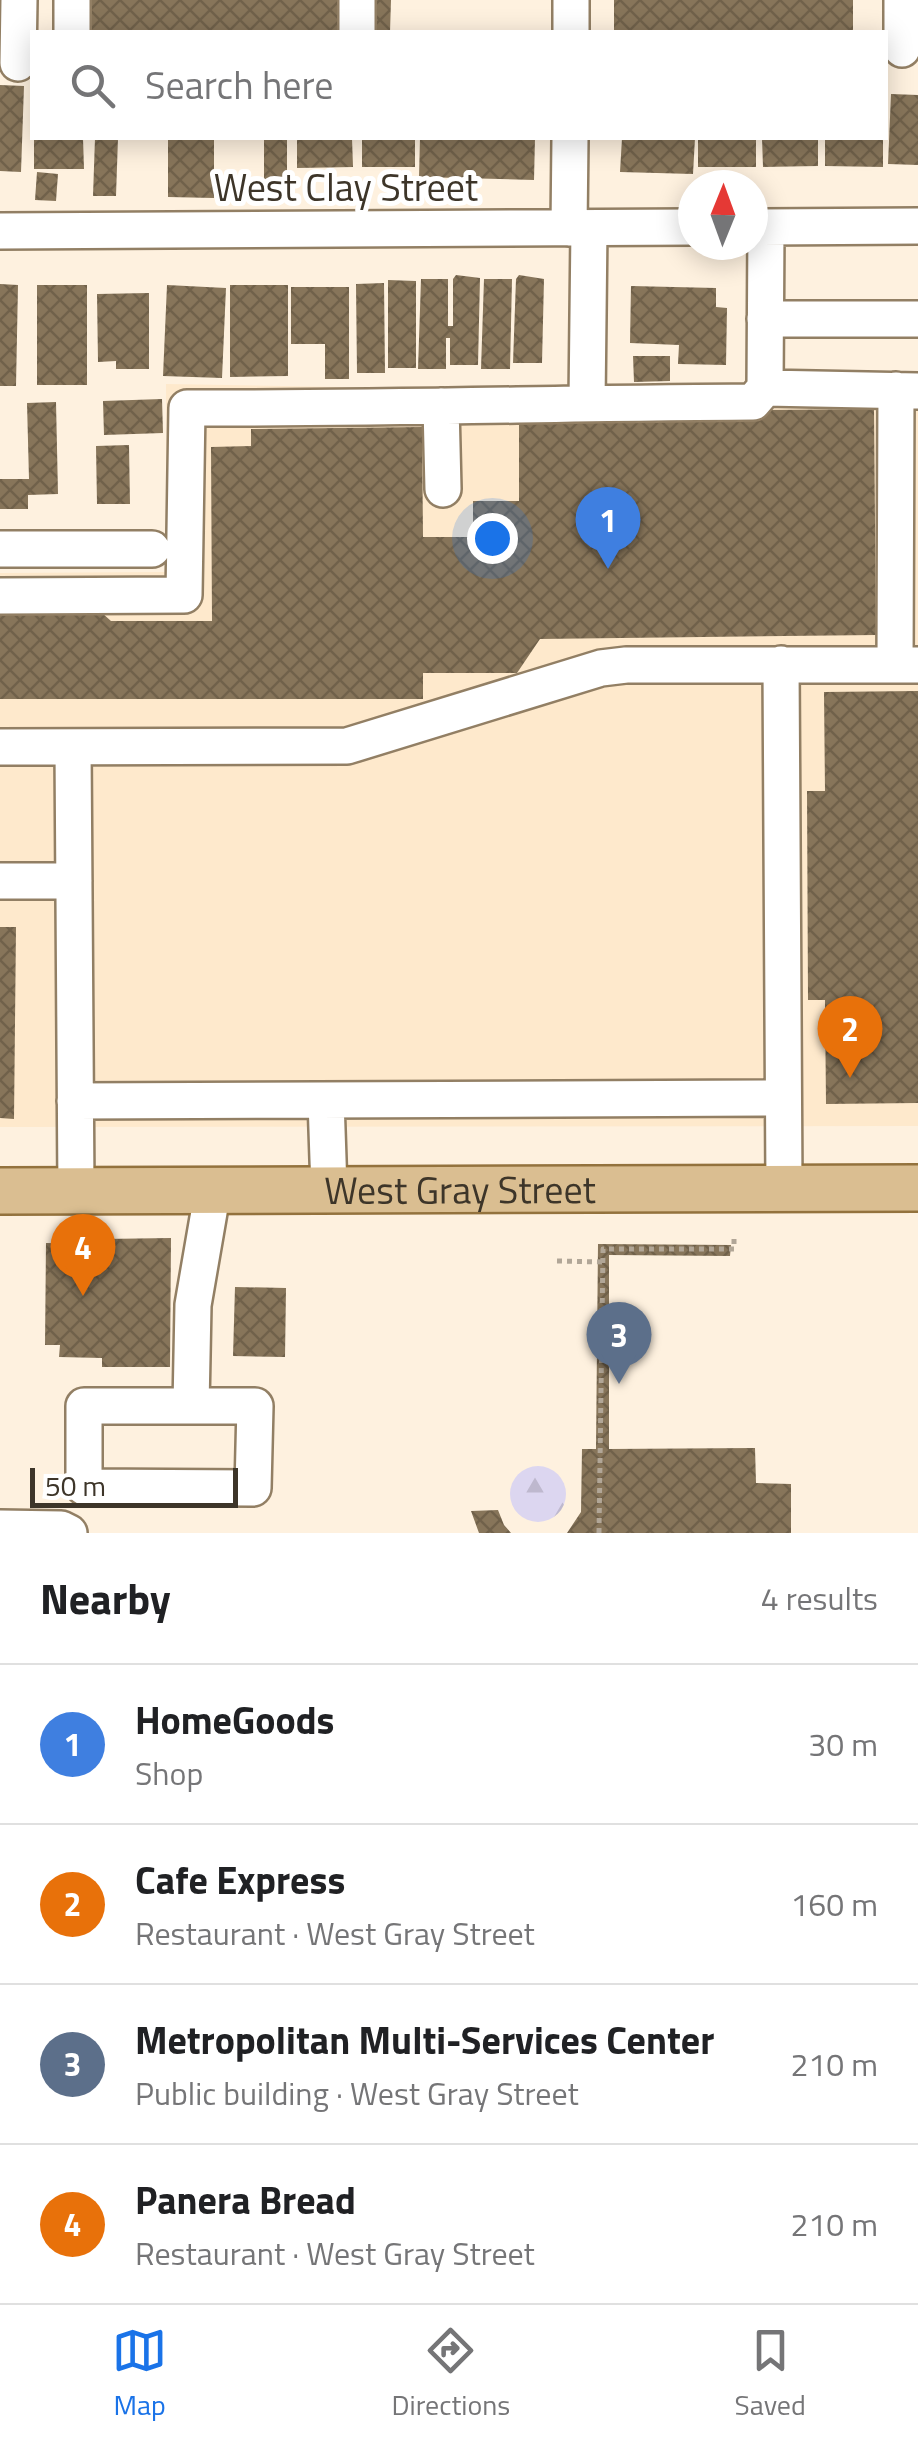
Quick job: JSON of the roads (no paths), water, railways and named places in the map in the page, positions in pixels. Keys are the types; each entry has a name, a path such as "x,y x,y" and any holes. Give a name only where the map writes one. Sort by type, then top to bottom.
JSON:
{"main road":[{"name":"West Gray Street","path":"0,1191 918,1188"}],"street":[{"path":"18,0 18,64"},
{"path":"72,0 72,30"},
{"path":"357,0 357,30"},
{"path":"571,0 571,30"},
{"path":"902,0 902,50"},
{"path":"570,140 579,228 587,403"},
{"path":"768,227 918,226"},
{"name":"West Clay Street","path":"0,231 678,227"},
{"path":"0,596 184,595 187,408 753,402 765,388 762,260"},
{"path":"765,319 918,319"},
{"path":"0,746 346,746 383,738 601,668 906,664 907,390 765,388"},
{"path":"440,406 444,489"},
{"path":"0,549 152,549"},
{"path":"781,664 784,1188"},
{"path":"73,746 76,1191"},
{"path":"0,880 74,880"},
{"path":"75,1101 783,1098"},
{"path":"326,1100 329,1189"},
{"path":"191,1406 194,1305 213,1190"},
{"path":"1,1528 65,1531 84,1509 84,1487 84,1406 254,1406 253,1488 84,1487"}],"place":[{"name":"HomeGoods","path":"608,569"},
{"name":"Cafe Express","path":"850,1078"},
{"name":"Panera Bread","path":"83,1296"},
{"name":"Metropolitan Multi-Services Center","path":"619,1384"}]}
